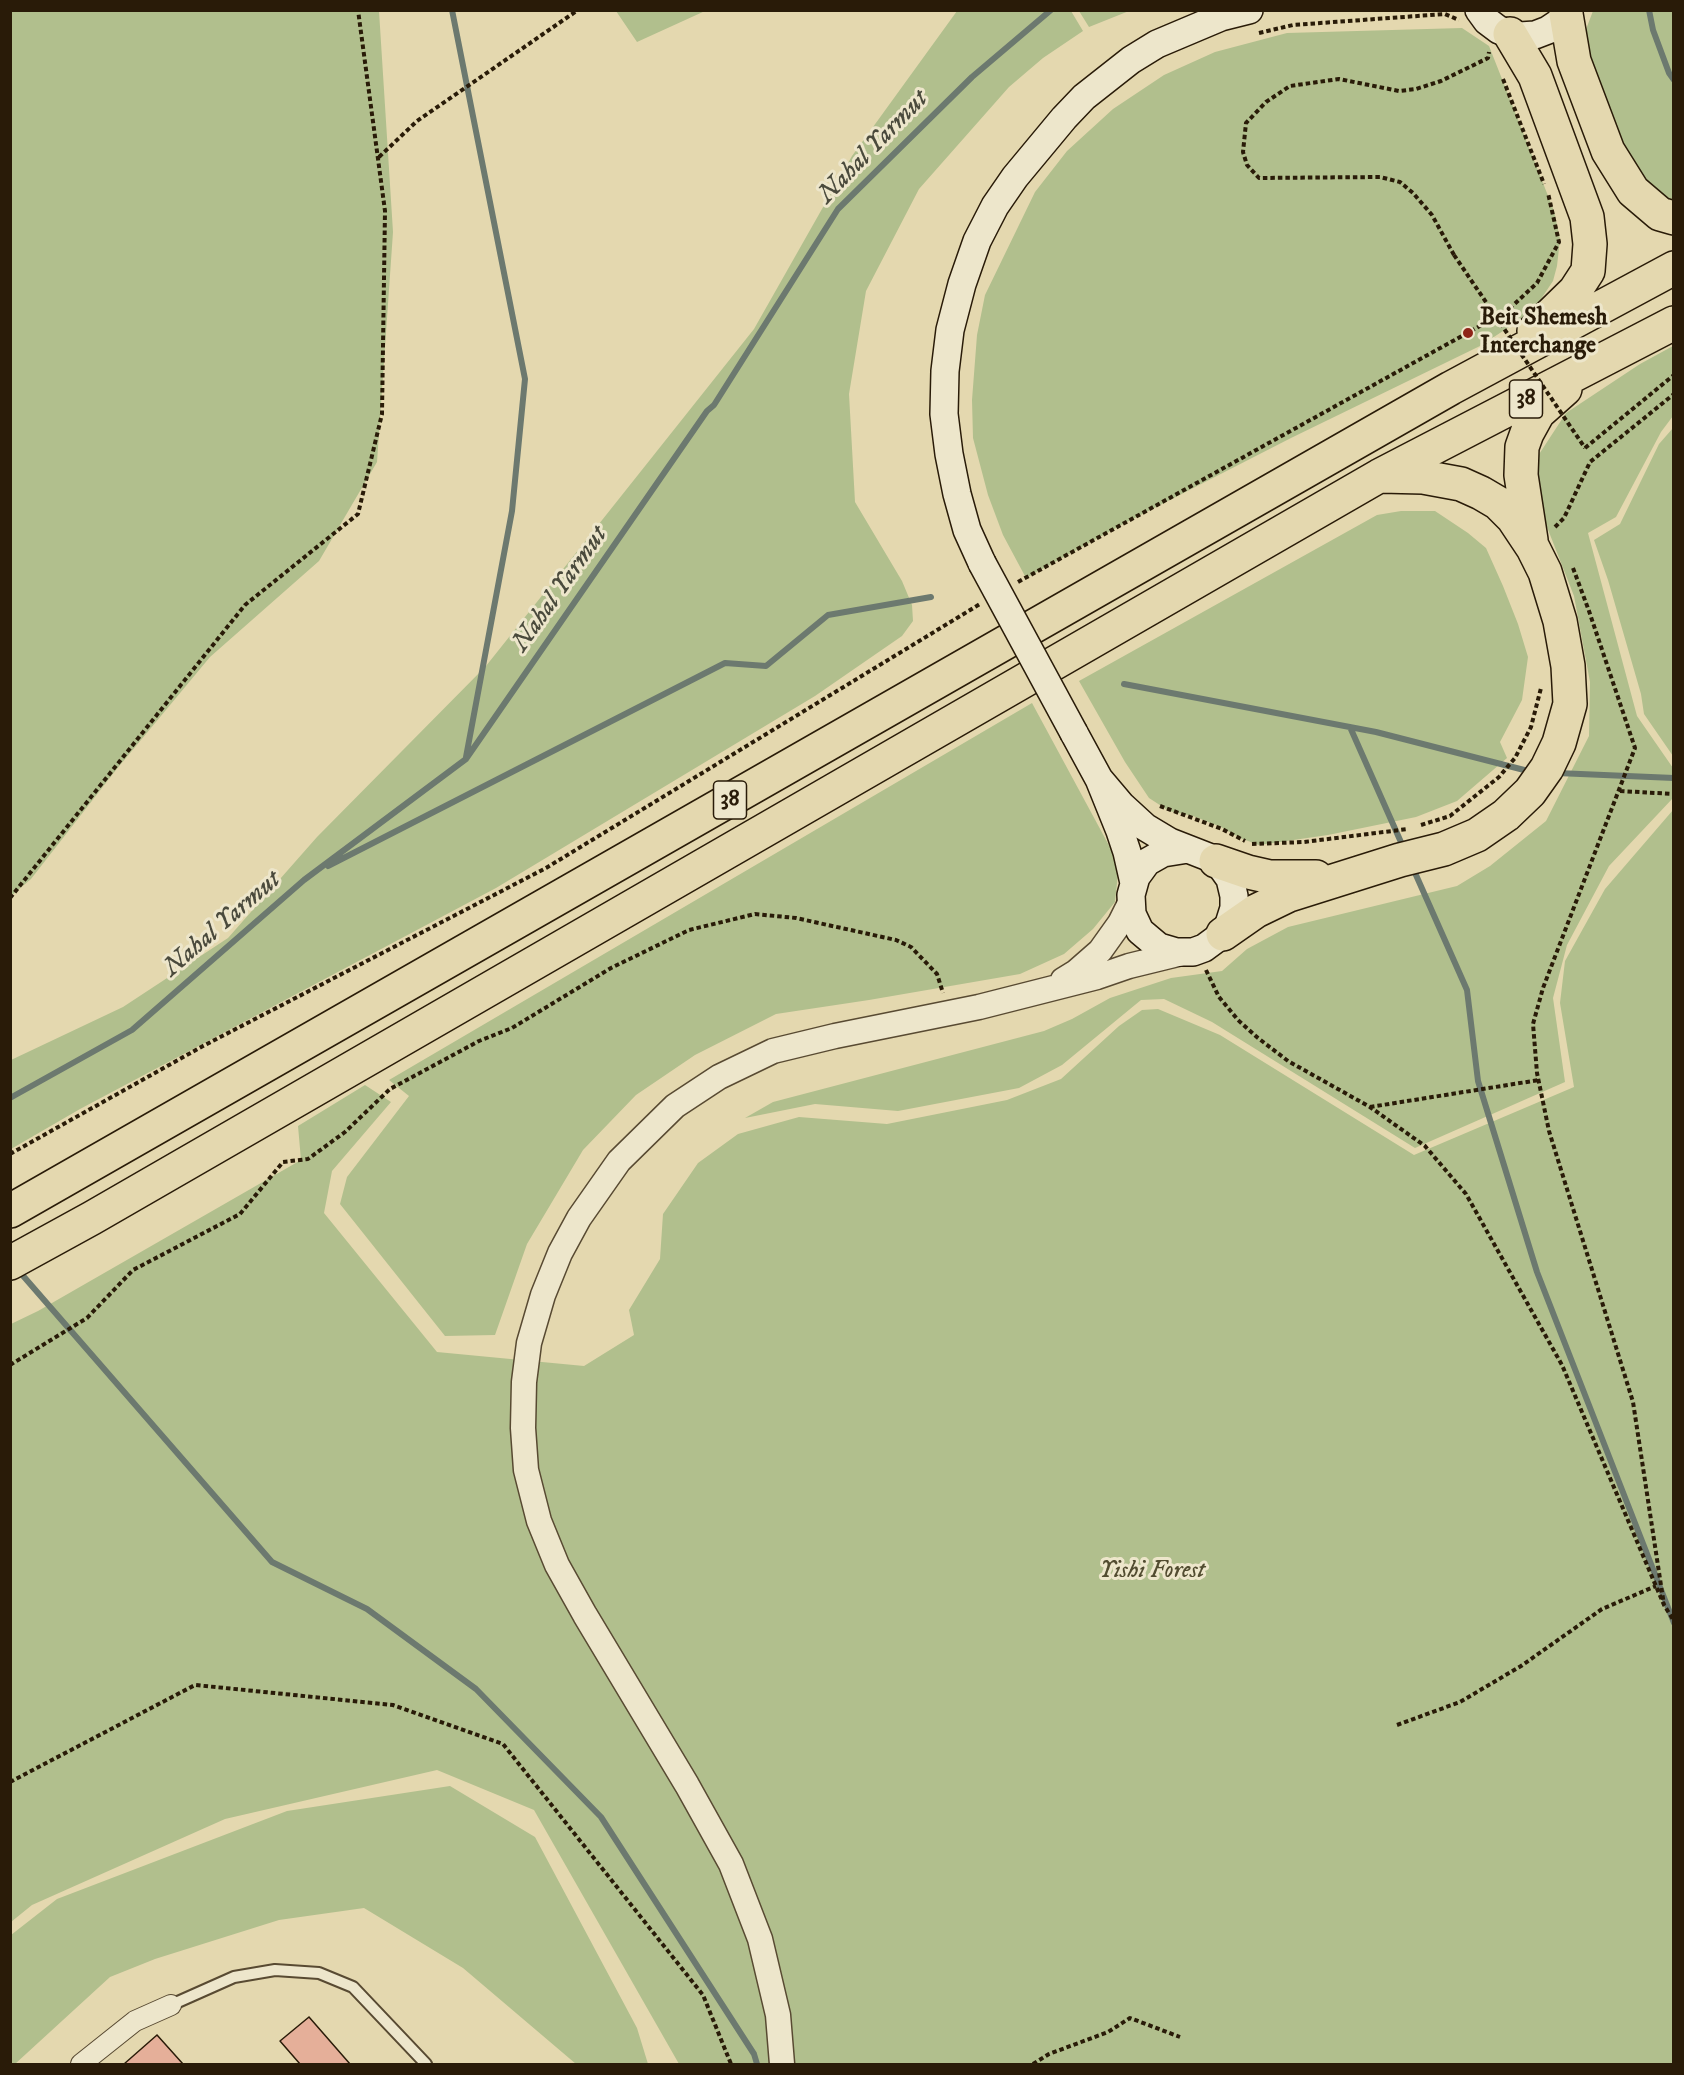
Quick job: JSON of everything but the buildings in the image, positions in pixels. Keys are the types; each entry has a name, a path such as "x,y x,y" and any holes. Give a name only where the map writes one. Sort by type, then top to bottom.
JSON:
{"highway":[{"path":"1568,13 1574,61 1608,151 1633,191 1660,214 1674,218"},
{"path":"1450,388 1538,327 1575,291 1588,271 1590,244 1587,217 1535,76 1486,18"},
{"name":"38","path":"10,1211 1450,388 1674,268"},
{"name":"38","path":"10,1263 1379,476 1674,323"},
{"path":"1533,548 1521,475 1522,447 1527,433 1538,413 1604,359"},
{"path":"1201,946 1270,903 1347,876 1444,849 1477,835 1506,815 1530,792 1547,768 1560,743 1569,704 1568,666 1560,621 1545,572 1533,548 1513,518 1498,503 1461,484 1423,477 1379,476"},
{"path":"1202,855 1270,877 1347,876"}],"main road":[{"path":"1099,779 1121,805 1145,827 1170,842 1202,855 1227,874 1234,896 1233,914 1201,946 1165,950 1149,940 1137,925 1132,914 1127,852 1099,779 982,563 967,530 949,454 944,414 945,371 950,330 962,284 977,242 995,206 1044,140 1084,97 1131,60 1156,44 1221,17 1249,10"},
{"path":"1486,18 1527,36 1554,27 1568,13"},
{"path":"1132,892 1139,872 1152,859 1169,851 1202,855"}],"street":[{"path":"1042,990 1076,972 1100,951 1120,923 1132,892"},
{"path":"782,2064 778,2015 760,1939 731,1864 687,1785 562,1575 539,1521 526,1470 523,1428 524,1382 529,1343 543,1295 560,1253 579,1218 619,1161 675,1106 719,1077 773,1052 835,1036 951,1013 1097,977 1201,946"},
{"path":"81,2064 135,2021 171,2005"}],"lane":[{"path":"171,2005 234,1977 275,1970 319,1973 353,1987 426,2064"}],"path":[{"path":"10,898 244,605 358,514 382,414 385,212 358,10"},
{"path":"378,158 417,121 578,10"},
{"path":"1486,18 1488,58 1440,81 1416,89 1399,91 1338,79 1290,86 1266,102 1246,123 1243,152 1247,165 1259,178 1380,177 1400,182 1432,215 1454,255 1585,448 1674,375"},
{"path":"1533,548 1564,518 1590,462 1674,394"},
{"path":"1566,562 1575,570 1635,748 1543,988 1533,1024 1539,1080 1549,1131 1633,1402 1664,1605"},
{"path":"1154,804 1222,829 1252,844 1304,842 1402,830 1450,816 1499,777 1515,758 1531,727 1544,678"},
{"path":"1620,791 1674,794"},
{"path":"10,1365 87,1318 133,1270 240,1214 283,1162 308,1159 345,1132 390,1089 479,1041 512,1028 611,968 689,930 754,914 796,918 896,940 911,947 937,974 951,1013"},
{"path":"1201,946 1205,970 1220,997 1238,1020 1288,1061 1370,1107 1425,1146 1466,1194 1562,1365 1664,1605 1674,1621"},
{"path":"1370,1107 1539,1080"},
{"path":"1397,1725 1460,1702 1521,1666 1602,1609 1656,1586"},
{"path":"10,1782 195,1685 393,1705 504,1743 703,1995 731,2064"},
{"path":"1033,2064 1049,2054 1108,2032 1130,2019 1180,2037"}],"green space":[{"path":"11,10 379,11 393,232 377,462 319,561 210,657 116,770 31,879 11,896"},
{"path":"616,11 705,11 637,42"},
{"path":"957,11 1071,11 1083,31 1043,58 1009,87 919,189 866,291 849,394 855,502 902,581 912,605 913,621 902,636 815,696 496,888 80,1109 11,1149 11,1060 123,1007 228,938 317,837 486,666 754,329 852,156"},
{"path":"1079,11 1129,11 1089,27"},
{"path":"1593,11 1673,11 1673,199 1648,194 1634,176 1580,45"},
{"path":"1462,28 1489,46 1554,211 1560,239 1557,266 1553,281 1539,302 1523,318 1480,346 1291,438 1125,523 1026,578 1003,535 988,495 973,438 972,400 977,335 985,295 1035,192 1067,151 1113,109 1164,75 1215,52 1287,33"},
{"path":"1673,346 1673,416 1661,432 1616,517 1588,533 1637,716 1673,768 1673,798 1609,866 1567,945 1553,998 1565,1082 1415,1148 1212,1022 1164,999 1141,1000 1062,1065 1019,1088 898,1111 815,1104 745,1118 773,1102 1044,1031 1110,998 1171,978 1222,971 1247,949 1288,927 1457,886 1490,866 1546,821 1589,736 1590,682 1574,596 1538,504 1532,465 1566,413 1640,364"},
{"path":"1673,428 1673,756 1644,714 1641,694 1594,540 1620,524 1659,444"},
{"path":"1401,511 1435,511 1468,533 1486,548 1503,586 1528,657 1522,700 1500,742 1507,758 1457,801 1416,817 1328,835 1259,845 1193,816 1169,811 1149,798 1125,762 1079,681 1377,515"},
{"path":"1032,703 1119,864 1115,902 1093,929 1064,954 1020,974 776,1014 695,1055 636,1095 583,1150 527,1244 495,1335 445,1336 340,1204 347,1177 409,1096 389,1080"},
{"name":"Yishi Forest","path":"1673,810 1673,2064 679,2064 534,1810 437,1770 225,1819 32,1905 11,1922 11,1324 38,1311 301,1160 298,1126 365,1085 391,1102 332,1171 324,1213 437,1352 584,1366 634,1335 629,1310 660,1259 663,1214 698,1163 738,1134 799,1117 887,1124 1007,1100 1061,1079 1119,1026 1142,1010 1158,1009 1220,1035 1414,1155 1574,1087 1560,1003 1565,961 1605,889"},
{"path":"450,1786 535,1837 637,2028 648,2064 576,2064 463,1968 364,1908 279,1920 155,1959 110,1977 15,2064 11,2064 11,1935 57,1899 287,1811"}],"waterway":[{"path":"452,10 525,379 512,511 466,757"},
{"name":"Nahal Yarmut","path":"10,1098 132,1030 304,880 466,759 707,411 714,405 838,209 972,77 1051,10"},
{"path":"1649,10 1653,30 1669,73 1674,80"},
{"path":"328,866 725,663 766,666 828,615 931,597"},
{"path":"1124,684 1376,732 1532,772"},
{"path":"1350,727 1404,849"},
{"path":"1557,773 1674,778"},
{"path":"1412,866 1467,990 1478,1081 1537,1272 1674,1623"},
{"path":"18,1270 272,1562 367,1609 476,1689 601,1817 754,2054 757,2064"}],"place":[{"name":"Beit Shemesh Interchange","path":"1468,333"}]}
